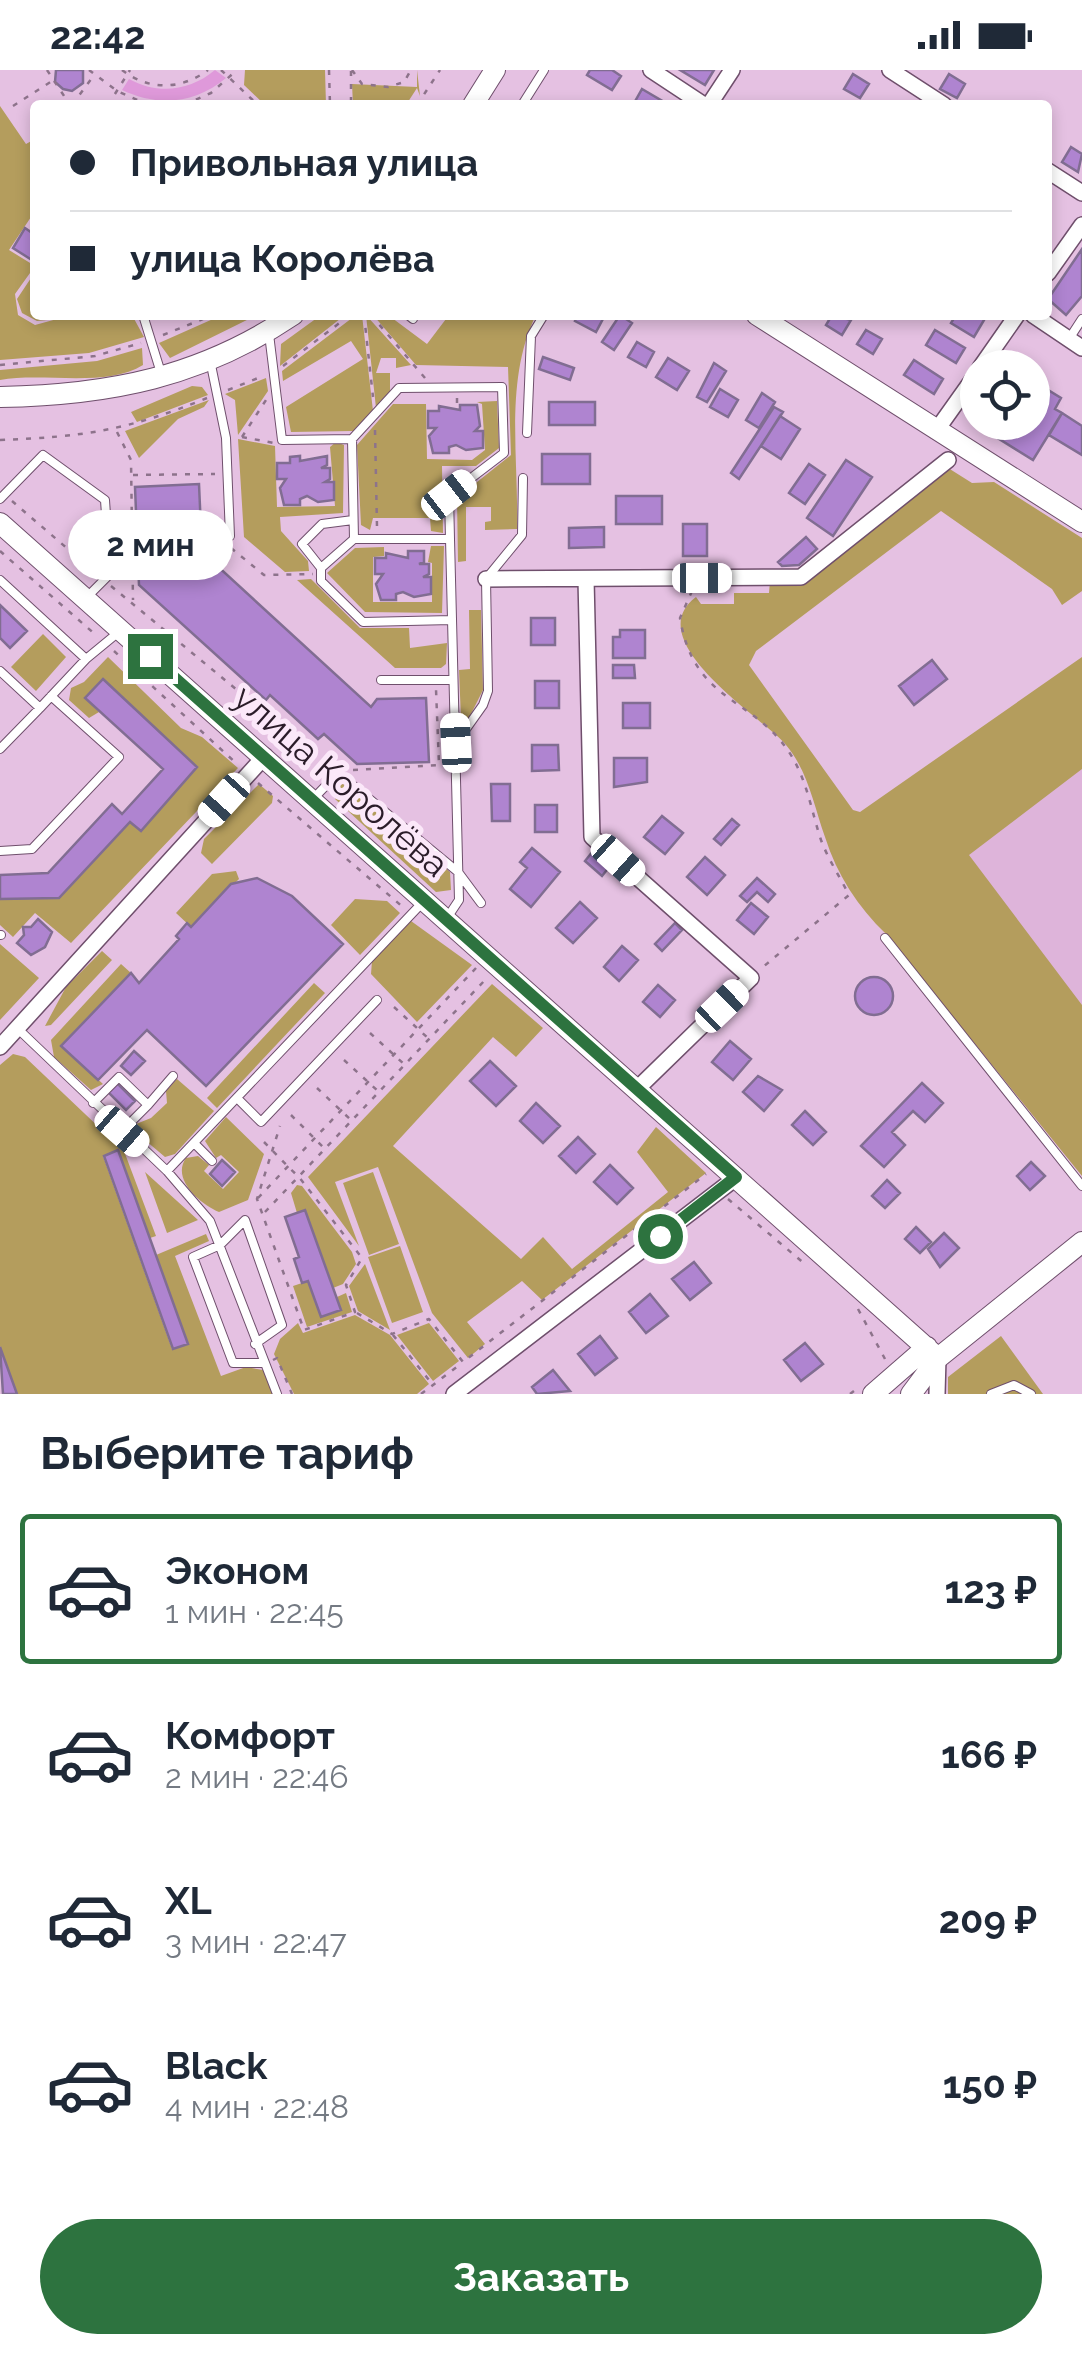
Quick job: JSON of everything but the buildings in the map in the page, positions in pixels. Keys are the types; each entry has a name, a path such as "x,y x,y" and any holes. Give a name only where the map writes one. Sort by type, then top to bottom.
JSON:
{"main road":[{"path":"476,100 495,70"},
{"path":"0,397 112,391 162,378 210,360 286,320"},
{"path":"765,320 1082,522"},
{"name":"улица Королёва","path":"0,523 86,599 114,638 264,756 419,907 448,918 932,1352"},
{"path":"867,1389 932,1352 1082,1242"},
{"path":"910,1394 932,1352"}],"street":[{"path":"650,70 698,100"},
{"path":"710,100 732,70"},
{"path":"890,70 936,100"},
{"path":"1052,174 1082,193"},
{"path":"1052,267 1082,225"},
{"path":"993,350 1014,320"},
{"path":"1040,320 1075,344"},
{"path":"936,431 960,397"},
{"path":"486,579 801,577 948,460"},
{"path":"586,579 592,837 750,978 638,1088"},
{"path":"0,1047 264,756"},
{"path":"454,1394 736,1177"},
{"path":"932,1352 937,1394"}],"lane":[{"path":"525,100 544,70"},
{"path":"1075,344 1082,319"},
{"path":"145,320 162,378"},
{"path":"527,433 531,336 541,320"},
{"path":"268,332 282,440 352,439 399,388 502,386 504,452 449,495 459,900 448,918"},
{"path":"210,360 227,474 230,536"},
{"path":"352,439 354,539"},
{"path":"2,497 44,455 105,500 110,574 86,599"},
{"path":"456,743 483,706 488,691 486,579 522,535 523,478"},
{"path":"353,520 322,524 302,544 321,571 321,580 362,622 452,620"},
{"path":"321,571 354,539 450,539"},
{"path":"0,580 86,659"},
{"path":"0,749 86,659 114,638"},
{"path":"0,671 40,708"},
{"path":"381,680 453,680"},
{"path":"0,851 32,849 120,756 51,696"},
{"path":"312,800 338,773 458,872 481,903"},
{"path":"167,1170 419,907"},
{"path":"885,938 1082,1186"},
{"path":"237,1098 261,1122 377,1000"},
{"path":"16,1028 167,1170 210,1221 276,1394"},
{"path":"93,1103 120,1076 148,1105"},
{"path":"122,1131 174,1076"},
{"path":"194,1143 212,1161"},
{"path":"255,1344 282,1325 245,1220 220,1245 193,1257 233,1363 262,1363"},
{"path":"991,1394 1014,1385 1032,1394"}],"path":[{"path":"48,70 52,82 67,100"},
{"path":"90,70 93,76 138,100"},
{"path":"122,70 156,86 179,86 208,70"},
{"path":"221,70 253,100"},
{"path":"194,100 232,80 237,70"},
{"path":"329,70 330,100"},
{"path":"351,70 362,84 388,87 404,82 412,70"},
{"path":"351,70 351,100"},
{"path":"419,100 440,70"},
{"path":"111,100 129,72"},
{"path":"75,100 93,76"},
{"path":"13,106 52,82"},
{"path":"0,365 95,356 152,340 201,320"},
{"path":"0,440 80,438 116,430 273,372 343,320"},
{"path":"365,320 375,416 377,539"},
{"path":"375,320 432,387"},
{"path":"275,386 242,437 282,440"},
{"path":"116,430 131,460 132,604"},
{"path":"131,475 227,474"},
{"path":"2,497 338,773 438,765 435,680"},
{"path":"230,536 231,548 264,576 321,571"},
{"path":"0,551 114,638 248,774 419,907"},
{"path":"702,578 685,601 680,618 693,662 711,686 786,748 800,771 822,843 849,896 750,978"},
{"path":"257,1199 479,965 467,956"},
{"path":"264,1213 489,976"},
{"path":"394,1007 429,1039"},
{"path":"370,1032 404,1066"},
{"path":"344,1060 379,1092"},
{"path":"317,1088 352,1121"},
{"path":"291,1115 325,1149"},
{"path":"280,1126 257,1199 304,1330 356,1312"},
{"path":"264,1142 300,1177 362,1258 346,1285 356,1312 392,1334 433,1384"},
{"path":"421,1394 709,1172 719,1191 816,1272"},
{"path":"857,1307 888,1365"},
{"path":"392,1334 429,1320 463,1362"},
{"path":"850,1394 867,1389"}],"shaded area":[{"path":"215,70 226,78 202,93 176,100 149,99 122,90 129,79 162,89 195,83"},
{"path":"245,70 325,70 326,100 260,100 244,85"},
{"path":"417,70 420,96 417,88 409,100 353,100 352,84 417,87"},
{"path":"0,106 26,144 30,142 30,218 9,250 30,263 30,273 15,294 18,315 35,325 53,320 135,320 144,337 89,353 0,360"},
{"path":"30,280 30,317 22,313 17,299"},
{"path":"211,320 247,320 170,358 159,343"},
{"path":"314,320 339,320 280,366 281,344"},
{"path":"349,320 363,320 373,411 353,431 291,432 286,407 363,359 351,341 283,381 282,371"},
{"path":"367,320 411,365 396,368 396,358 381,358 376,373 390,373 390,392 376,408"},
{"path":"377,320 395,320 427,344 445,320 534,320 516,393 517,529 485,530 485,522 491,521 491,507 466,507 466,561 458,562 457,498 511,455 508,367 416,365"},
{"path":"142,348 143,365 111,376 0,380 0,370 97,361"},
{"path":"266,378 268,391 238,435 235,400 225,394"},
{"path":"192,386 202,387 208,395 137,422 131,412"},
{"path":"209,400 204,407 178,419 139,458 125,431"},
{"path":"497,401 499,448 476,466 442,466 443,533 431,531 430,518 373,518 370,530 361,525 357,445 393,404 426,404 427,459 472,460 485,450 482,404 477,402"},
{"path":"238,439 275,446 277,507 335,506 330,447 336,442 344,445 343,513 280,517 281,531 308,561 309,571 285,572 244,537"},
{"path":"945,466 972,483 994,482 1082,538 1082,591 1062,605 1052,589 941,511 756,651 749,665 853,810 860,812 1082,657 1082,769 969,855 1082,1005 1082,1176 866,913 836,864 794,755 711,678 682,635 682,615 696,597 701,604 734,604 734,593 769,593 770,580 802,579"},
{"path":"431,546 444,546 442,613 365,612 327,573 355,548 384,547 384,556 373,557 373,602 432,602 432,563 428,562"},
{"path":"311,579 360,628 409,628 410,648 447,643 446,664 441,668 395,668 297,580"},
{"path":"469,610 481,610 483,690 468,720 461,719 459,670 470,669"},
{"path":"43,634 66,657 36,691 11,667"},
{"path":"108,657 181,728 202,737 238,768 71,943 35,913 13,937 0,925 0,899 59,897 130,822 196,767 103,679 85,698 99,712 89,718 69,700 71,688 84,682"},
{"path":"1082,767 1082,1010 965,855"},
{"path":"259,784 273,796 272,803 212,864 201,853 204,839"},
{"path":"343,784 450,872 451,890 436,892 335,799 334,787"},
{"path":"236,871 239,879 191,927 176,913 212,874"},
{"path":"355,899 387,901 400,913 360,955 331,925"},
{"path":"411,921 472,965 417,1022 371,974 372,961"},
{"path":"0,944 39,978 0,1020"},
{"path":"102,951 112,960 51,1025 45,1026 66,987"},
{"path":"121,964 131,973 61,1045 103,1084 91,1090 54,1057 51,1040"},
{"path":"314,983 325,993 217,1108 207,1098"},
{"path":"492,984 543,1028 516,1057 493,1037 393,1146 521,1259 543,1237 572,1269 668,1192 637,1152 656,1127 706,1173 542,1300 522,1281 467,1322 485,1344 468,1358 432,1313 378,1167 335,1182 359,1246 308,1177"},
{"path":"13,1054 25,1057 124,1151 156,1236 150,1238 117,1151 103,1156 172,1349 187,1344 156,1255 206,1234 209,1241 175,1256 221,1376 246,1367 263,1370 275,1394 17,1394 0,1346 0,1065"},
{"path":"177,1079 214,1111 175,1154 165,1157 139,1135 136,1124 151,1118 167,1103 166,1091"},
{"path":"226,1117 264,1154 248,1200 219,1212 190,1190 182,1166 186,1158 198,1156 209,1165 204,1171 223,1189 239,1172 221,1155 216,1158 205,1141"},
{"path":"145,1172 198,1220 167,1233"},
{"path":"373,1172 399,1244 369,1255 343,1183"},
{"path":"297,1185 302,1186 352,1252 356,1264 343,1284 333,1288 306,1211 297,1213 291,1193"},
{"path":"400,1246 423,1312 392,1323 368,1257"},
{"path":"365,1264 390,1330 358,1311 349,1286"},
{"path":"308,1281 321,1317 341,1310 337,1297 346,1293 352,1312 307,1327 293,1286"},
{"path":"355,1315 390,1335 429,1384 417,1394 294,1394 274,1354 280,1339 298,1323 303,1333"},
{"path":"429,1323 459,1361 433,1381 397,1335"},
{"path":"1001,1336 1043,1394 948,1394 948,1377"}],"route":[{"path":"150,656 736,1177 660,1236"}]}
